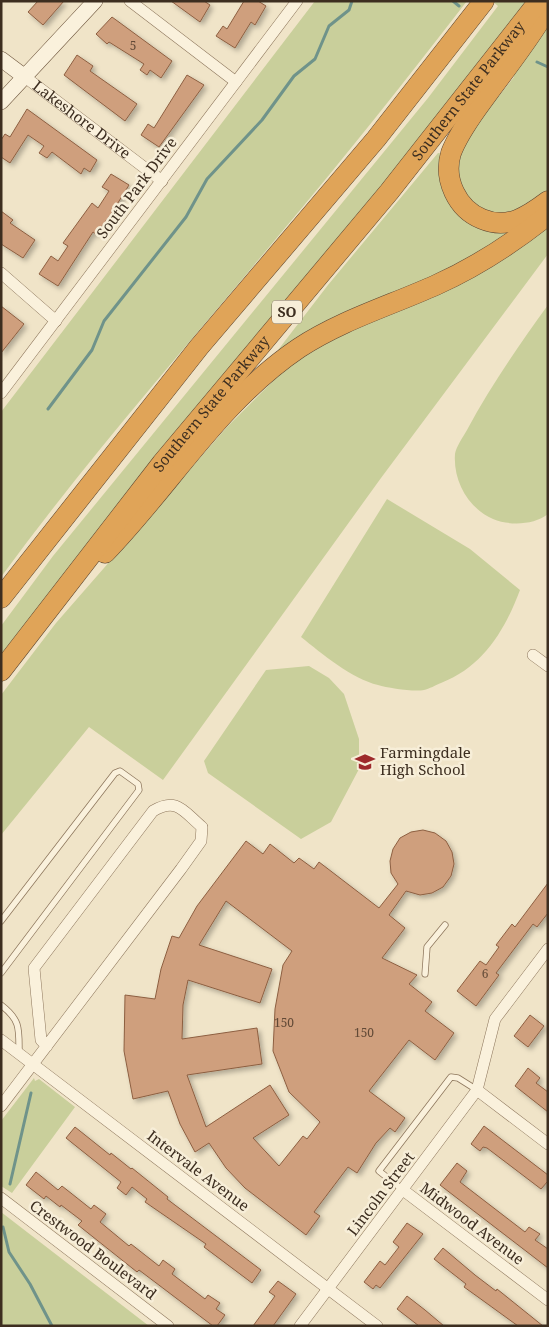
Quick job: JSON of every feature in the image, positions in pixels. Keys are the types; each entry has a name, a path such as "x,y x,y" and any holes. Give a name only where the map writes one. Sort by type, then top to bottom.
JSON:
{"highway":[{"path":"1,598 199,347 376,139 484,1"},
{"name":"Southern State Parkway","path":"1,670 35,624 218,394 389,192 539,1"},
{"path":"548,7 528,41 487,94 459,136 451,155 449,173 452,189 460,203 473,214 489,222 517,221 548,201"},
{"path":"35,624 125,532 204,436 240,397 265,375 298,349 340,324 436,285 481,262 548,215"}],"street":[{"path":"1,102 95,1"},
{"path":"130,1 236,82"},
{"name":"South Park Drive","path":"1,393 297,1"},
{"name":"Lakeshore Drive","path":"1,59 162,181"},
{"path":"1,273 56,321"},
{"path":"533,655 548,666"},
{"path":"1,1106 47,1046 201,841 202,827 174,804 166,804 153,811 34,968 41,1040 47,1046"},
{"name":"Lincoln Street","path":"300,1326 477,1090 482,1077 495,1019 548,949"},
{"name":"Intervale Avenue","path":"1,1040 377,1326"},
{"path":"477,1090 548,1144"},
{"name":"Midwood Avenue","path":"403,1190 548,1300"},
{"name":"Crestwood Boulevard","path":"1,1198 168,1326"}],"lane":[{"path":"1,921 115,773 120,771 138,784 139,790 1,973"},
{"path":"425,974 427,948 445,925"},
{"path":"1,1005 16,1019 19,1034 19,1054"},
{"path":"403,1190 379,1171 451,1078 458,1078 477,1090"}],"green space":[{"path":"315,1 467,1 328,177 68,489 1,577 1,412"},
{"path":"492,1 548,1 548,190 523,209 511,214 499,215 488,213 469,200 462,190 458,179 456,166 461,150 495,95 499,96 514,77 512,71 516,18 1,660 1,626 53,556 428,98 498,6"},
{"path":"438,153 445,154 466,218 529,223 464,263 281,354 278,350 328,285"},
{"path":"548,226 548,254 381,478 163,780 89,727 1,835 1,695 56,623 227,427 283,371 329,339"},
{"path":"548,305 548,514 529,522 507,523 484,514 469,501 457,474 455,454 485,398"},
{"path":"387,499 470,549 520,590 507,619 491,646 469,667 456,676 424,690 394,688 368,682 337,665 301,637"},
{"path":"309,666 329,678 344,694 359,739 359,769 331,822 301,839 208,773 204,761 266,670"},
{"path":"34,1078 35,1081 39,1079 75,1107 12,1193 1,1186 1,1121"},
{"path":"1,1212 149,1326 1,1326"}],"building":[{"path":"38,1 64,1 43,25 28,12"},
{"path":"171,1 204,1 210,5 200,22"},
{"path":"244,1 258,1 266,6 255,25 251,22 235,48 216,36 223,26 227,29"},
{"path":"112,17 172,61 161,78 150,70 147,75 140,70 144,64 109,42 107,44 96,34"},
{"path":"77,55 93,66 90,71 137,104 125,121 64,75"},
{"path":"187,75 204,85 159,147 141,135 148,124 154,128"},
{"path":"27,109 97,160 90,172 84,168 81,174 52,152 47,158 39,153 44,146 28,135 10,163 1,157 1,140 5,134 10,137"},
{"path":"111,174 129,185 96,234 93,232 58,286 39,274 51,256 58,261 68,246 63,243 92,203 98,208 109,191 102,187"},
{"path":"1,211 13,220 10,223 35,240 23,258 1,244"},
{"path":"1,306 24,324 1,353"},
{"path":"423,830 435,833 446,841 452,852 454,864 451,876 443,887 432,893 420,895 406,891 389,915 405,928 382,958 417,975 409,984 432,1002 425,1011 454,1033 435,1060 409,1040 369,1091 405,1118 395,1132 390,1128 376,1143 357,1173 348,1167 314,1212 320,1216 306,1235 245,1188 226,1168 209,1143 195,1152 180,1124 168,1091 133,1099 124,1051 125,995 155,999 161,969 172,936 179,938 197,906 246,841 263,854 270,844 294,863 299,858 314,869 319,862 379,908 398,884 391,873 390,861 393,849 400,838 411,832","holes":["226,901 292,951 283,965 275,1009 273,1051 289,1092 320,1122 307,1139 303,1136 279,1166 253,1138 289,1115 270,1085 206,1127 187,1075 262,1064 257,1028 182,1039 183,1005 188,980 260,1003 272,969 199,945"]},
{"path":"548,883 548,913 537,927 533,924 496,973 499,975 476,1006 457,991 480,961 486,965 499,947 496,945 512,924 515,927"},
{"path":"530,1015 544,1026 528,1047 514,1036"},
{"path":"528,1068 540,1078 536,1083 548,1092 548,1112 515,1086"},
{"path":"484,1126 548,1175 548,1181 541,1189 487,1148 483,1147 480,1151 471,1144"},
{"path":"75,1127 110,1155 111,1153 132,1168 168,1197 167,1199 261,1270 252,1283 204,1247 206,1244 145,1202 147,1199 132,1187 126,1195 117,1188 121,1182 66,1138"},
{"path":"457,1163 467,1171 460,1182 525,1232 529,1227 540,1234 535,1240 548,1249 548,1268 440,1185"},
{"path":"36,1172 58,1190 62,1186 91,1209 94,1205 106,1214 100,1222 129,1246 131,1244 159,1266 163,1260 175,1269 172,1274 205,1299 208,1295 220,1303 216,1309 225,1315 217,1326 213,1326 139,1270 137,1272 78,1225 82,1221 61,1205 60,1207 46,1196 44,1199 26,1185"},
{"path":"407,1223 423,1234 380,1288 376,1285 373,1289 364,1282 380,1261 385,1265 399,1247 393,1242"},
{"path":"443,1248 475,1275 496,1291 497,1289 543,1326 518,1326 464,1287 466,1284 434,1259"},
{"path":"278,1281 296,1294 273,1326 253,1326 275,1296 269,1292"},
{"path":"407,1296 444,1326 419,1326 397,1309"}],"waterway":[{"path":"48,409 92,350 104,321 186,217 207,179 262,120 294,76 315,59 329,26 349,10 352,1"},
{"path":"453,1 459,6"},
{"path":"537,62 548,67"},
{"path":"10,1184 31,1093"},
{"path":"3,1227 9,1252 30,1284 52,1326"}],"place":[{"name":"Farmingdale High School","path":"365,762"}]}
